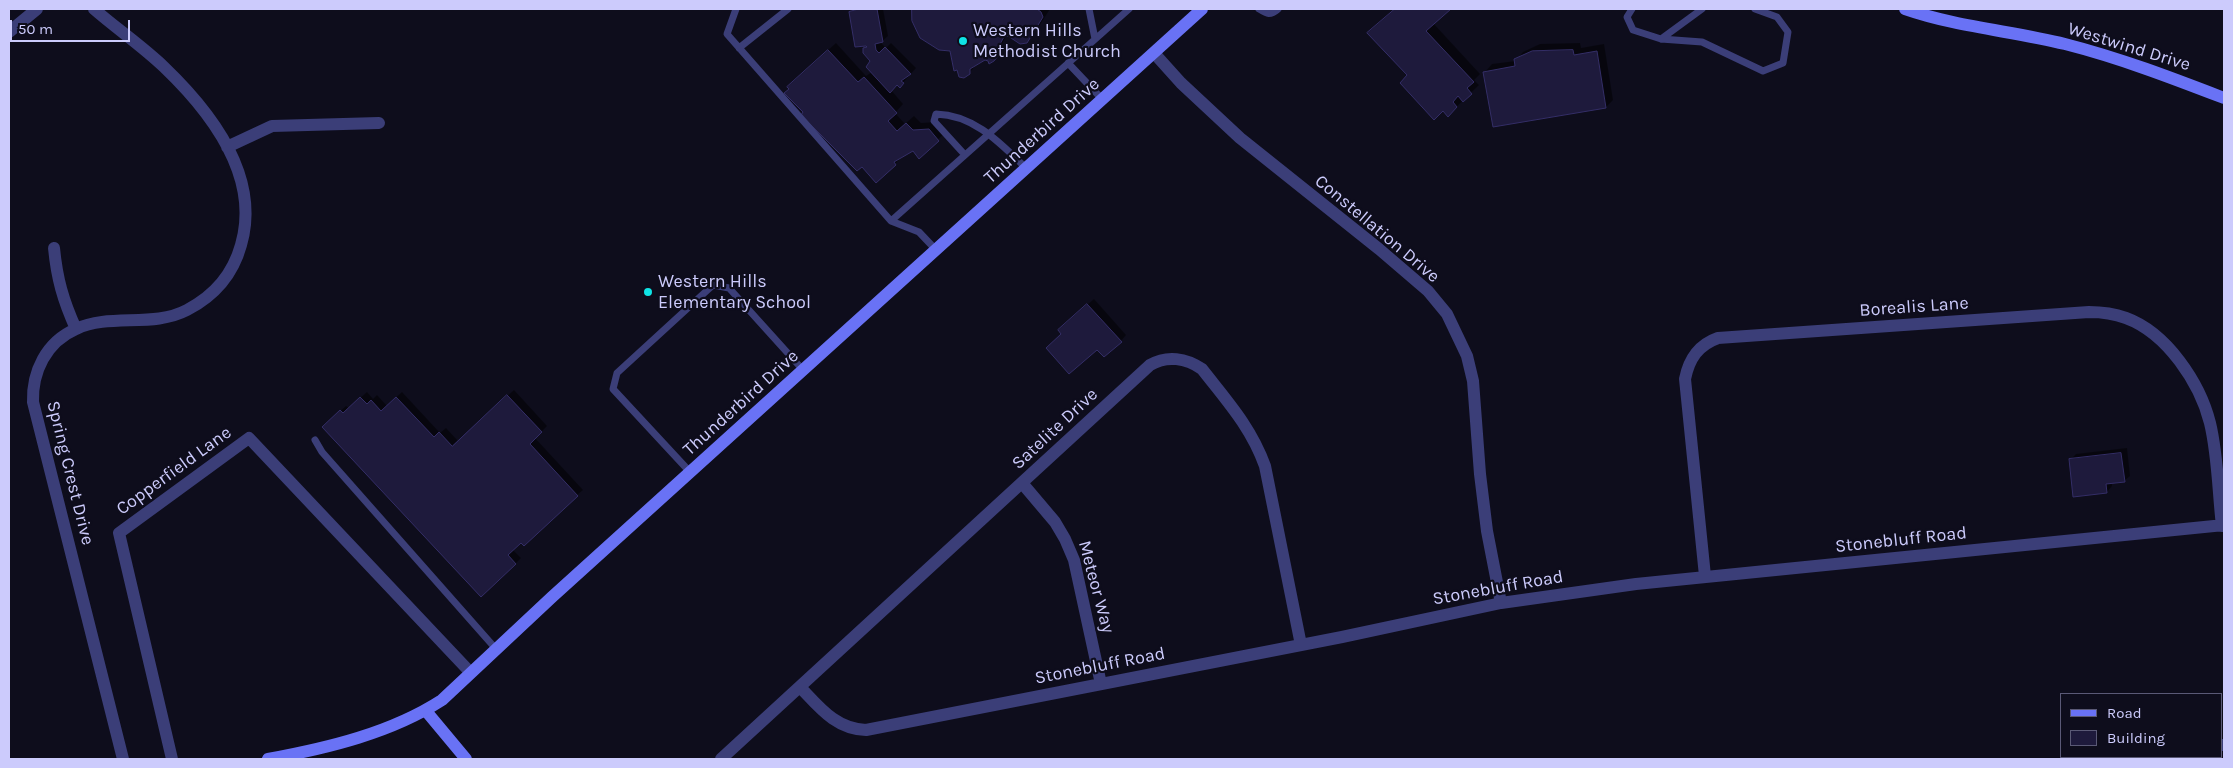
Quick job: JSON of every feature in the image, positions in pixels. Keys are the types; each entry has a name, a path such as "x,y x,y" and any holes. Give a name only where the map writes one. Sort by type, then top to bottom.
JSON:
{"street":[{"path":"9,32 37,9"},
{"name":"Spring Crest Drive","path":"94,9 163,66 189,93 227,147 240,176 245,194 246,215 245,233 238,256 229,273 217,289 186,311 168,317 92,324 76,328 52,346 36,373 33,402 122,759"},
{"name":"Thunderbird Drive","path":"268,759 358,738 426,711 442,700 470,672 1202,9"},
{"name":"Westwind Drive","path":"1905,9 1958,24 2064,44 2147,68 2224,98"},
{"name":"Constellation Drive","path":"1154,53 1181,83 1240,138 1379,249 1428,291 1447,314 1467,356 1473,381 1481,483 1487,531 1501,603"},
{"path":"227,147 272,126 379,123"},
{"path":"54,248 56,276 62,299 76,328"},
{"name":"Borealis Lane","path":"1705,576 1685,379 1687,366 1693,354 1703,345 1718,338 2089,312 2102,312 2127,318 2159,340 2175,357 2200,396 2210,422 2223,525"},
{"name":"Satelite Drive","path":"721,759 1150,365 1168,358 1194,363 1202,369 1247,426 1257,444 1265,466 1301,645"},
{"name":"Copperfield Lane","path":"172,759 119,533 249,438 470,672"},
{"name":"Meteor Way","path":"1022,483 1055,522 1074,560 1101,684"},
{"name":"Stonebluff Road","path":"800,687 833,720 847,727 866,730 1301,645 1501,603 1705,576 2223,525"},
{"path":"426,711 466,759"}],"lane":[{"path":"736,9 727,34 891,221 918,232 937,251"},
{"path":"739,48 788,9"},
{"path":"1089,9 1095,40"},
{"path":"891,221 1129,9"},
{"path":"1259,9 1267,14 1272,14 1278,9"},
{"path":"1632,9 1627,17 1633,30 1661,38 1702,42 1763,71 1783,64 1788,32 1777,17 1755,9"},
{"path":"1661,38 1702,9"},
{"path":"1068,63 1102,100"},
{"path":"965,155 934,121 936,114 947,114 976,125 990,133 1027,169"},
{"path":"690,472 613,389 617,373 713,285 729,288 803,370"},
{"path":"315,440 322,452 496,649"}],"building":[{"path":"859,9 877,9 883,42 875,44 876,50 879,53 885,47 911,74 901,81 904,83 900,88 897,85 890,93 866,67 870,61 863,53 863,48 867,47 855,47 849,12"},
{"name":"Western Hills Methodist Church","path":"912,9 1037,9 1043,17 1027,43 1020,44 1008,36 1004,37 996,51 995,54 998,56 994,61 989,64 985,60 970,69 970,74 964,78 959,77 957,70 954,71 950,51 939,50 920,38 912,21"},
{"path":"1395,9 1451,9 1426,31 1474,82 1467,88 1472,94 1463,102 1458,96 1453,102 1457,107 1448,117 1443,111 1434,120 1400,83 1407,75 1367,33"},
{"path":"828,50 858,82 864,77 897,113 888,121 897,131 906,123 913,130 929,129 939,141 919,159 913,151 894,162 896,165 876,183 862,167 857,171 801,115 803,112 784,93 789,89 787,87"},
{"path":"1573,50 1574,55 1597,51 1606,108 1493,127 1483,72 1515,66 1514,59 1532,51"},
{"path":"1087,304 1122,342 1104,357 1097,350 1069,374 1046,348 1061,334 1058,330"},
{"path":"507,395 542,432 530,444 578,496 524,546 521,543 508,555 516,564 481,597 322,427 340,410 343,413 360,397 367,404 371,400 381,411 396,397 434,437 439,432 452,446"},
{"path":"2121,453 2125,482 2106,484 2107,493 2073,497 2069,459"}],"place":[{"name":"Western Hills Methodist Church","path":"963,41"},
{"name":"Western Hills Elementary School","path":"648,292"}]}
